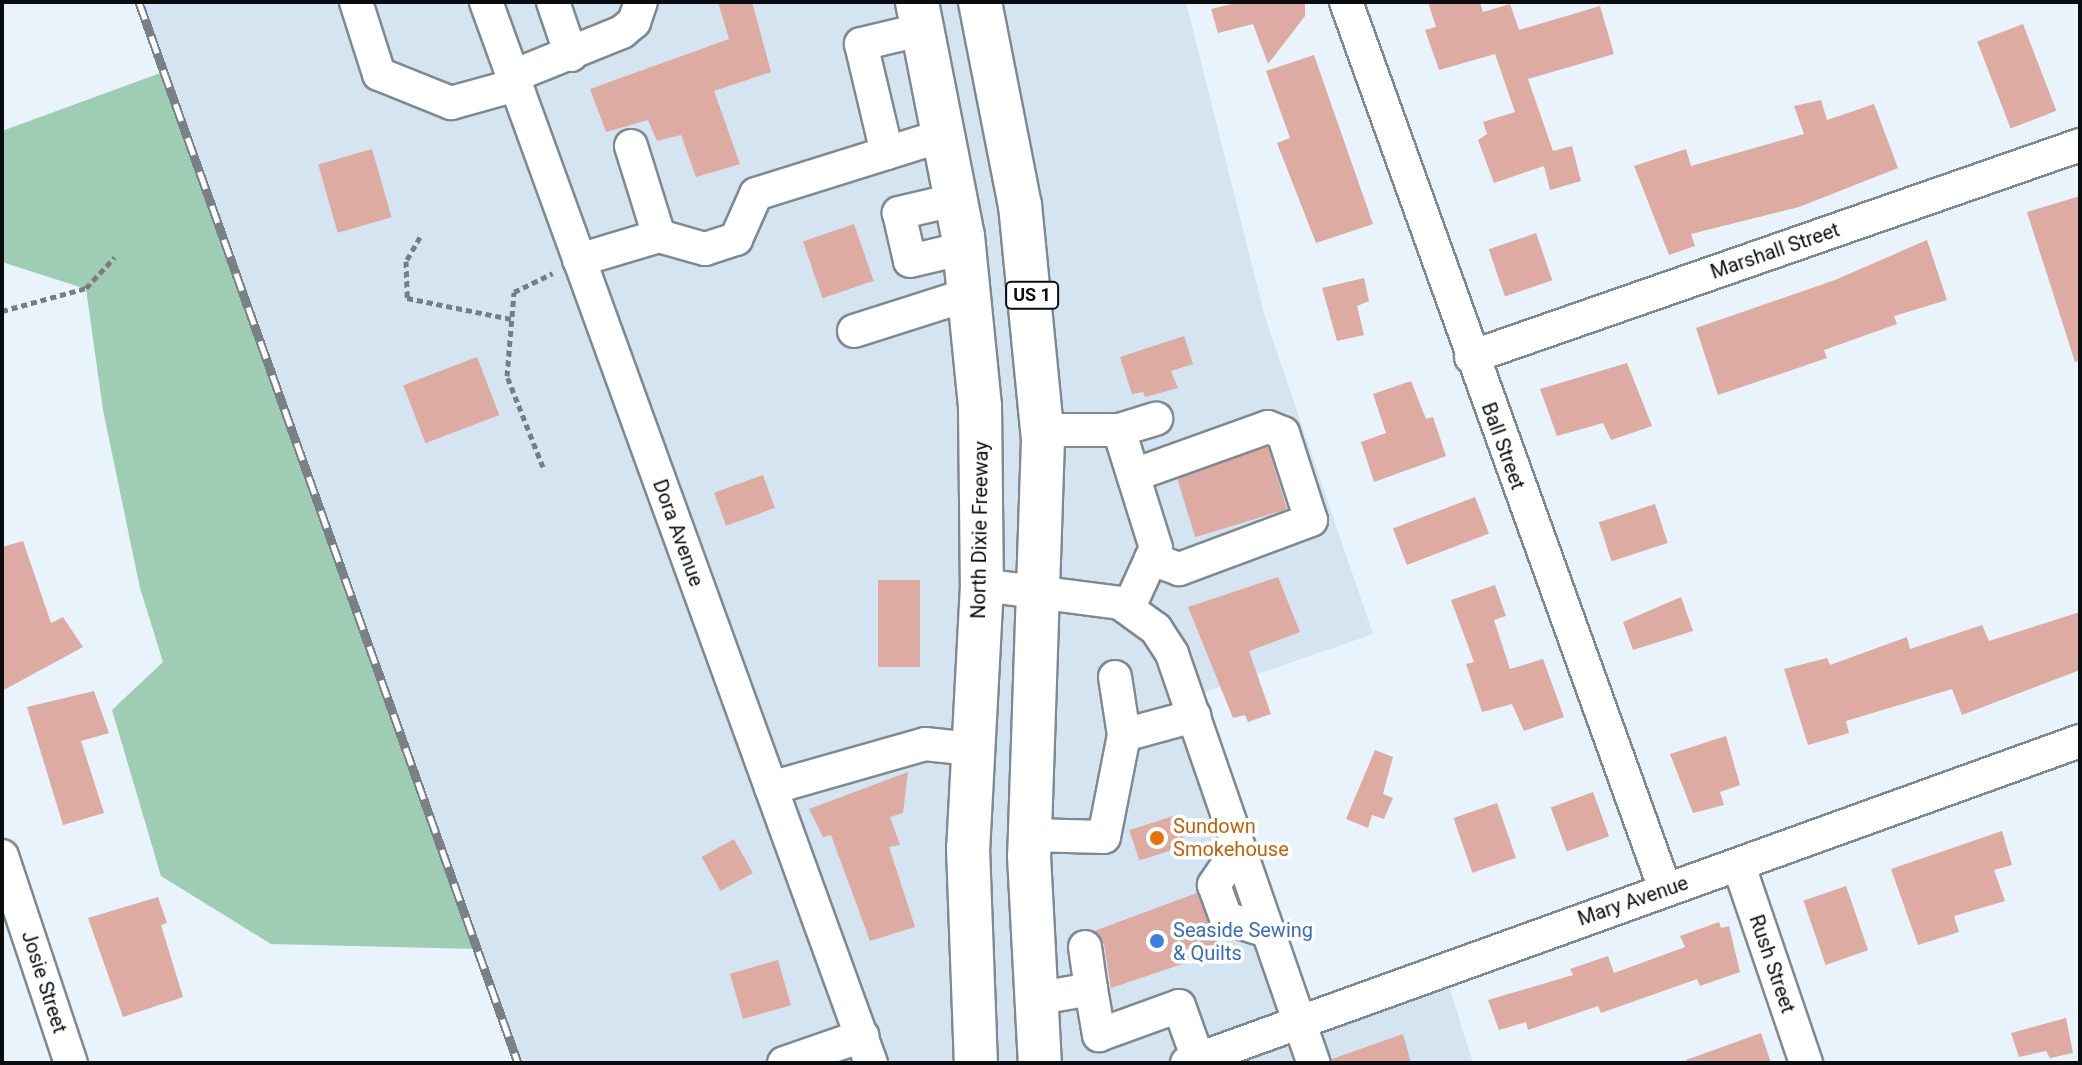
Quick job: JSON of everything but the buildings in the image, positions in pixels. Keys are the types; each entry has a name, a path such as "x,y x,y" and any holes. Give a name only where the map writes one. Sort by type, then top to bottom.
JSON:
{"main road":[{"name":"US 1","path":"980,2 1020,205 1043,430 1042,592 1030,835 1034,999 1040,1063"},
{"name":"North Dixie Freeway","path":"921,15 947,134 965,248 983,456 982,585 972,749 969,923 976,1063"}],"street":[{"path":"356,2 379,74 451,103 514,80 622,32 634,22 641,2"},
{"name":"Dora Avenue","path":"486,2 866,1049"},
{"path":"553,2 571,55"},
{"name":"Ball Street","path":"1346,2 1471,357 1665,889"},
{"path":"887,153 861,44 921,15"},
{"path":"579,260 659,236 705,249 736,239 756,194 947,134"},
{"name":"Marshall Street","path":"1471,357 2080,145"},
{"path":"631,146 659,236"},
{"path":"958,199 899,213 910,261 965,248"},
{"path":"854,331 970,294"},
{"path":"1043,430 1119,430 1156,419"},
{"path":"1134,475 1268,427 1283,433 1311,520 1179,569 1151,559"},
{"path":"1119,430 1156,548 1129,607"},
{"path":"982,585 1129,607 1156,629 1172,654 1314,1063"},
{"path":"1030,835 1104,837 1124,735 1115,677"},
{"path":"1124,735 1194,716"},
{"name":"Mary Avenue","path":"1193,1061 2080,741"},
{"path":"771,788 925,744 972,749"},
{"name":"Josie Street","path":"2,856 71,1063"},
{"name":"Rush Street","path":"1739,866 1806,1063"},
{"path":"1085,947 1099,1035 1179,1006 1193,1061"},
{"path":"1034,999 1091,989"},
{"path":"784,1063 866,1049"}],"path":[{"path":"420,237 406,261 407,298 511,319"},
{"path":"2,311 86,288 115,257"},
{"path":"543,467 507,376 514,292 579,260"}],"shaded area":[{"path":"140,2 1186,2 1265,317 1373,634 1188,698 1299,1022 1444,970 1473,1063 519,1063"}],"green space":[{"path":"163,72 477,949 271,944 161,876 112,710 163,662 140,588 103,410 86,289 2,262 2,131"}],"railway":[{"path":"139,2 518,1063"}],"place":[{"name":"Sundown Smokehouse","path":"1157,838"},
{"name":"Seaside Sewing & Quilts","path":"1157,941"}]}
